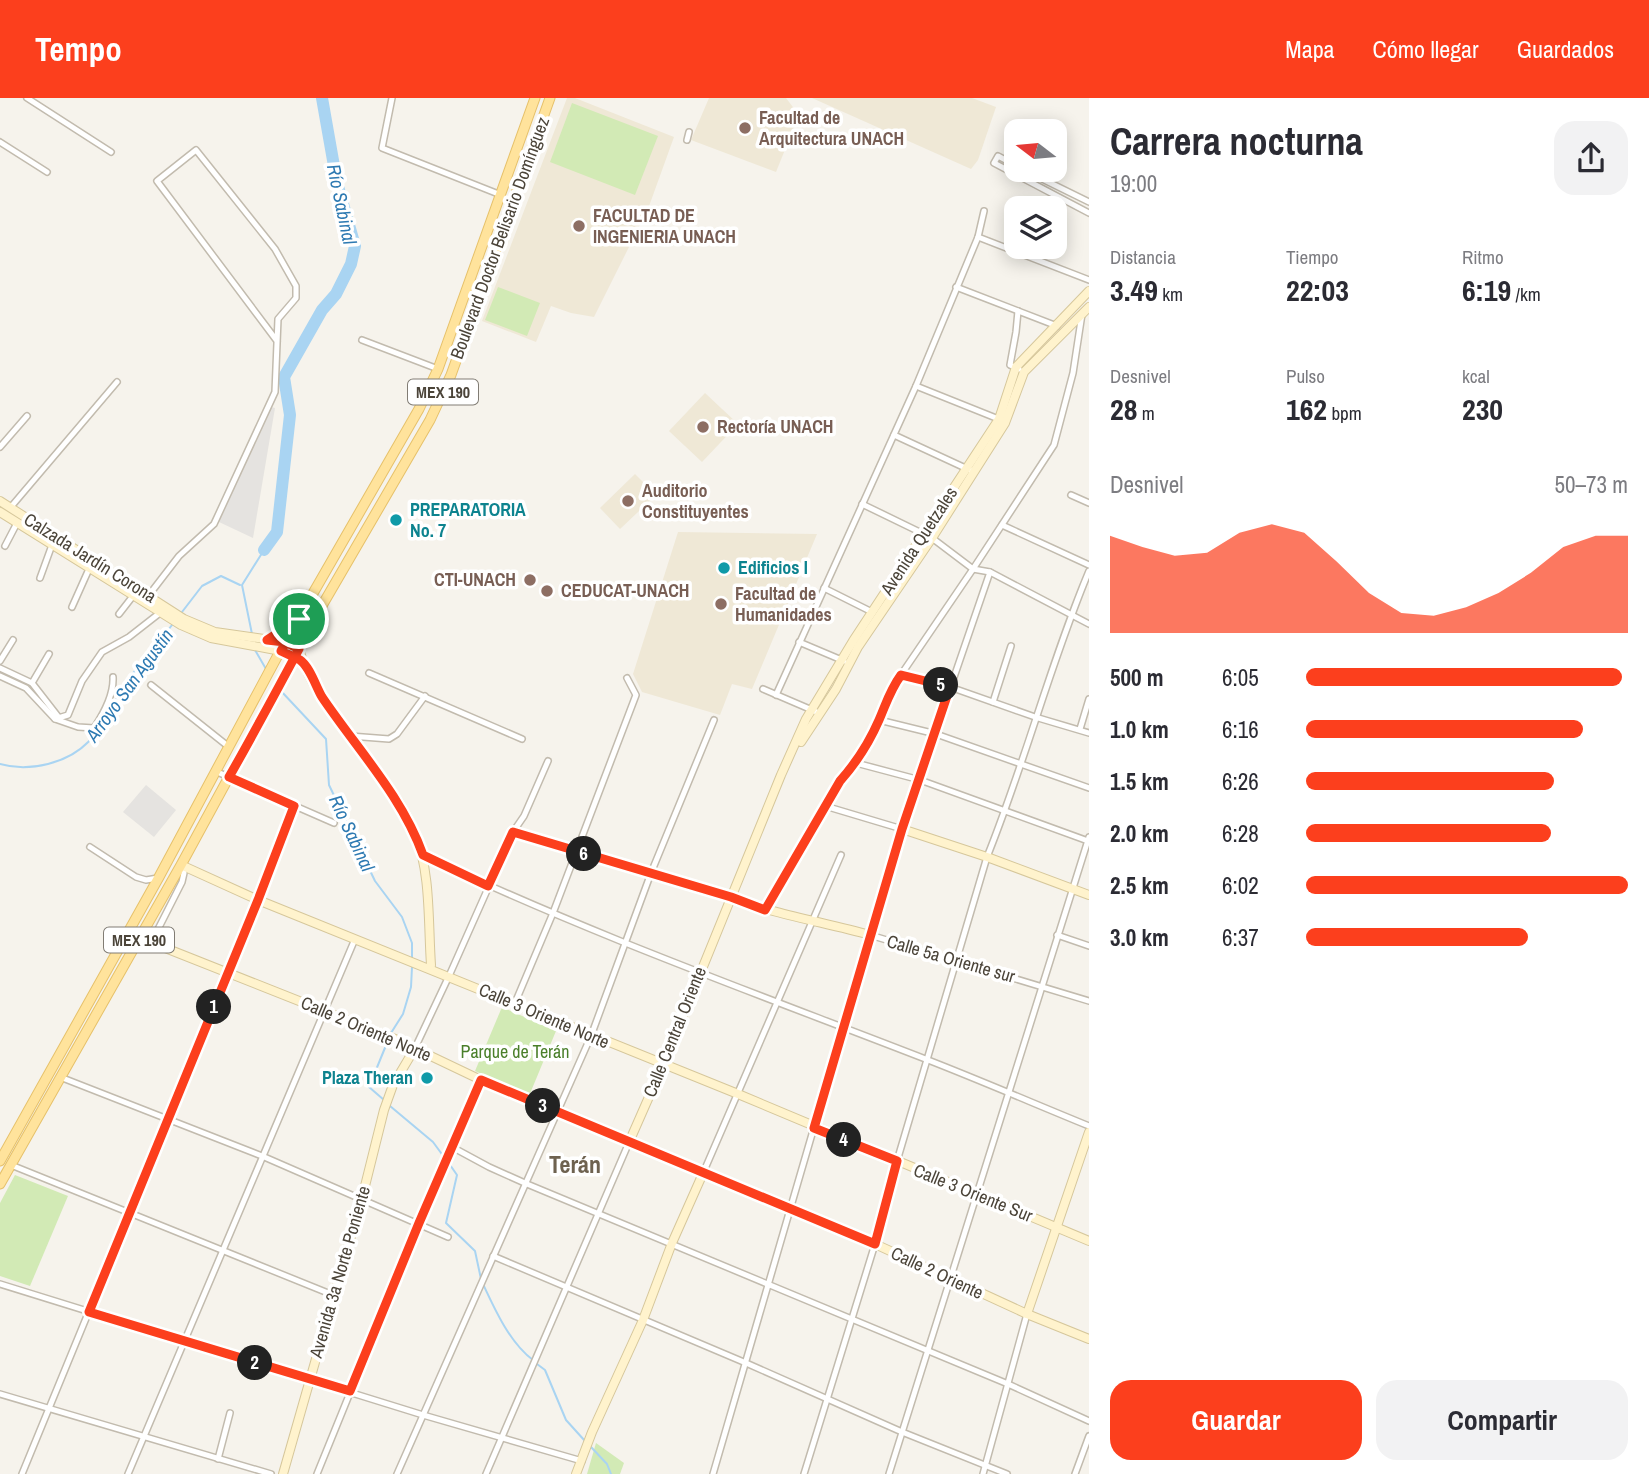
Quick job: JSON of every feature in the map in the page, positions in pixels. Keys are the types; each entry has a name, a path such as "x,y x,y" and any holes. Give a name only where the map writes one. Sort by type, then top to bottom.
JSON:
{"main road":[{"name":"Boulevard Doctor Belisario Domínguez","path":"0,1161 159,877 263,683 396,450 438,369 535,98"},
{"name":"Boulevard Doctor Belisario Domínguez","path":"0,1184 430,420 451,375 550,98"},
{"path":"1013,366 1089,292"},
{"path":"1024,372 1086,313 1089,307"},
{"name":"Avenida Quetzales","path":"1002,421 1013,366"},
{"name":"Avenida Quetzales","path":"845,662 1002,421 1024,372"},
{"name":"Calzada Jardín Corona","path":"0,501 149,595 171,615 211,638 264,642 296,659"},
{"name":"Calzada Jardín Corona","path":"0,512 133,596 171,615"},
{"name":"Avenida Quetzales","path":"781,775 815,711 836,689 845,662 872,612 928,536"},
{"path":"264,642 299,619"},
{"path":"296,659 348,736 404,810 415,832 423,855 428,966"},
{"name":"Calle Central Oriente","path":"630,1140 781,775"},
{"path":"870,936 902,829 1089,895"},
{"path":"178,841 181,865"},
{"path":"159,877 181,865"},
{"path":"181,865 355,939"},
{"name":"Calle 5a Oriente sur","path":"731,897 765,910 870,936"},
{"name":"Calle 2 Oriente Norte","path":"140,938 395,1039 481,1080 630,1140"},
{"name":"Calle 3 Oriente Norte","path":"355,939 428,966 663,1065"},
{"name":"Avenida 3a Norte Poniente","path":"283,1474 362,1198 384,1110 393,1085 415,1048"},
{"name":"Calle 3 Oriente Sur","path":"663,1065 1089,1241"},
{"path":"1027,1314 1089,1132"},
{"name":"Calle 2 Oriente","path":"630,1140 1089,1339"},
{"path":"576,1474 704,1171"}],"street":[{"path":"29,98 111,152"},
{"path":"392,98 382,148 501,195"},
{"path":"687,140 689,132"},
{"path":"0,142 47,172"},
{"path":"149,595 179,556 214,524 275,392 278,319 296,298 296,286 275,249 196,150 157,181 276,341"},
{"path":"1004,159 998,156 994,163 1004,168"},
{"path":"1030,182 1089,213"},
{"path":"1049,182 1089,202"},
{"path":"1049,192 1053,184"},
{"path":"776,695 916,386 978,237 984,211"},
{"path":"978,237 1089,280"},
{"path":"956,287 1057,326"},
{"path":"1017,311 1013,366 1024,372"},
{"path":"765,910 840,781 856,763 879,720 886,699 1054,444 1086,313"},
{"path":"362,341 438,369"},
{"path":"10,508 117,382"},
{"path":"916,386 1002,421"},
{"path":"0,447 27,416"},
{"path":"894,435 970,470"},
{"path":"1071,495 1089,503"},
{"path":"862,504 928,536 973,569 990,572 1089,624"},
{"path":"5,546 17,523"},
{"path":"1002,525 1089,565"},
{"path":"40,578 52,545"},
{"path":"72,607 89,569"},
{"path":"804,1474 875,1244 987,857 1006,811 1071,614 1089,571"},
{"path":"825,806 902,829 990,572"},
{"path":"824,588 872,612"},
{"path":"119,614 133,596"},
{"path":"58,720 68,715 82,681 102,652 129,637 161,612"},
{"path":"0,661 12,640"},
{"path":"799,642 845,662"},
{"path":"993,702 1010,646"},
{"path":"32,683 50,654"},
{"path":"0,668 26,688 58,720 78,727 94,728 103,714 114,686 113,677"},
{"path":"369,673 522,738"},
{"path":"901,675 950,687 1089,733"},
{"path":"0,676 32,683 58,720"},
{"path":"515,1003 553,913 636,695 627,678"},
{"path":"151,685 229,747"},
{"path":"763,689 815,711"},
{"path":"348,736 389,739 397,734 425,696"},
{"path":"1080,729 1089,699"},
{"path":"397,1474 591,1035 652,873 714,720"},
{"path":"879,720 936,734 1089,788"},
{"path":"415,1048 548,761"},
{"path":"856,763 920,780 1089,840 1056,935 889,1474"},
{"path":"215,771 334,823"},
{"path":"22,1474 258,900 294,806"},
{"path":"513,832 731,897"},
{"path":"90,847 136,877 146,880 159,877"},
{"path":"423,855 488,886 625,943 928,1060 1089,1126"},
{"path":"704,1171 841,855"},
{"path":"151,943 182,882 184,873 181,865"},
{"path":"1056,935 1089,946"},
{"path":"713,1474 870,936"},
{"name":"Calle 5a Oriente sur","path":"870,936 1089,1001"},
{"path":"128,1474 355,939"},
{"path":"60,1077 262,1156 448,1237"},
{"path":"317,1474 419,1223 481,1080"},
{"name":"Calle Central Oriente","path":"486,1474 630,1140"},
{"path":"452,1150 527,1184 1008,1384 1089,1421"},
{"path":"10,1165 333,1295"},
{"path":"493,1256 902,1432 1007,1474"},
{"path":"0,1284 423,1415 502,1438 584,1456"},
{"path":"983,1474 1027,1314"},
{"path":"0,1394 271,1474"},
{"path":"218,1459 230,1413"},
{"path":"1075,1474 1089,1436"}],"shaded area":[{"name":"FACULTAD DE INGENIERIA UNACH","path":"567,98 575,98 674,137 648,209 594,317 551,306 536,342 482,321"},
{"name":"Facultad de Arquitectura UNACH","path":"709,98 786,98 799,115 776,172 691,140"},
{"path":"812,98 972,98 996,107 978,160 971,169"},
{"name":"Rectoría UNACH","path":"705,393 738,424 702,462 669,431"},
{"path":"271,407 275,408 253,538 219,522"},
{"name":"Auditorio Constituyentes","path":"635,474 656,495 620,529 600,508"},
{"name":"Facultad de Humanidades","path":"678,532 817,534 752,689 732,684 720,715 642,692 633,674"},
{"path":"146,785 176,810 154,837 123,812"}],"green space":[{"path":"572,103 658,136 635,195 550,162"},
{"path":"498,287 540,303 527,336 485,320"},
{"name":"Parque de Terán","path":"502,1007 556,1031 529,1096 475,1071"},
{"path":"15,1175 68,1196 30,1286 0,1276 0,1203"},
{"path":"596,1443 624,1463 620,1474 587,1474"}],"waterway":[{"name":"Río Sabinal","path":"264,550 277,532 290,415 284,377 322,310 336,294 351,264 355,246 337,183 322,98"},
{"name":"Río Sabinal","path":"252,634 242,585 264,550"},
{"name":"Arroyo San Agustín","path":"182,612 202,586 221,576 240,585"},
{"name":"Arroyo San Agustín","path":"0,764 18,767 42,765 65,758 79,750 99,729 131,676 172,625"},
{"name":"Río Sabinal","path":"255,650 266,669"},
{"name":"Río Sabinal","path":"281,691 326,739 329,785 375,881 402,917 412,943 412,958"},
{"name":"Río Sabinal","path":"391,1033 403,1014 411,987 412,967"},
{"name":"Río Sabinal","path":"384,1100 369,1087 389,1038"},
{"name":"Río Sabinal","path":"390,1106 433,1142 444,1157"},
{"name":"Río Sabinal","path":"448,1162 457,1175 446,1223 475,1251 481,1279"},
{"name":"Río Sabinal","path":"483,1284 510,1335 533,1360"},
{"name":"Río Sabinal","path":"537,1364 545,1370 566,1420 585,1441"},
{"name":"Río Sabinal","path":"591,1447 607,1464 611,1474"}],"place":[{"name":"Facultad de Arquitectura UNACH","path":"745,128"},
{"name":"FACULTAD DE INGENIERIA UNACH","path":"579,226"},
{"name":"Rectoría UNACH","path":"703,427"},
{"name":"Auditorio Constituyentes","path":"628,501"},
{"name":"PREPARATORIA No. 7","path":"396,520"},
{"name":"Edificios I","path":"724,568"},
{"name":"CTI-UNACH","path":"530,580"},
{"name":"CEDUCAT-UNACH","path":"547,591"},
{"name":"Facultad de Humanidades","path":"721,604"},
{"name":"Plaza Theran","path":"427,1078"}],"district":[{"name":"Terán","path":"575,1165"}],"route":[{"path":"299,619 267,640 285,642 299,649 294,658 275,694 263,715 250,740 229,777 294,806 89,1312 350,1391 481,1080 875,1244 897,1161 814,1128 902,829 950,687 901,675 886,699 879,720 856,763 840,781 765,910 731,897 513,832 488,886 423,855 404,810 348,736 302,661 294,658 281,651 285,642 299,619"}]}
